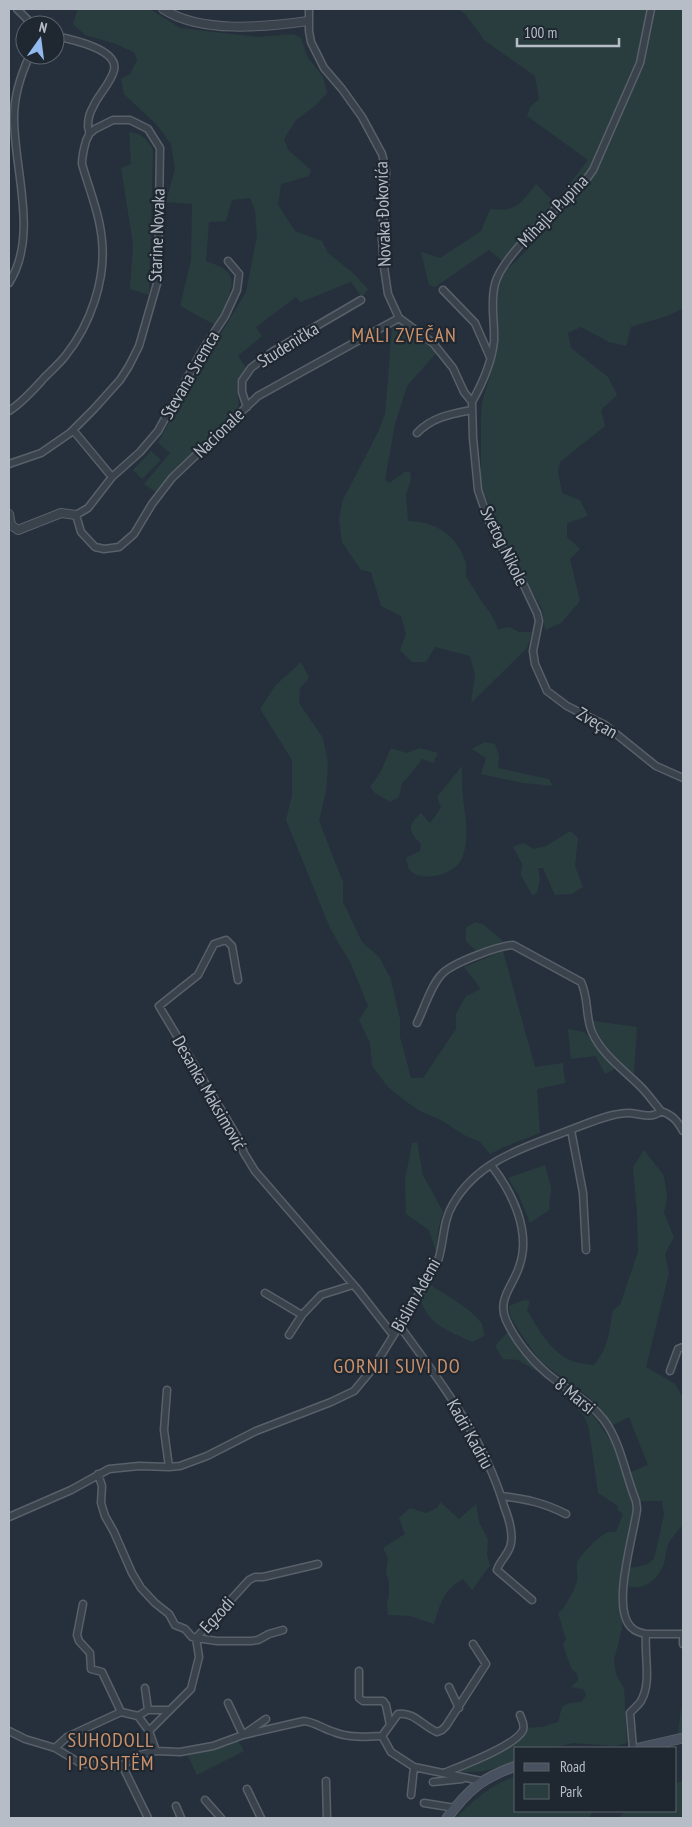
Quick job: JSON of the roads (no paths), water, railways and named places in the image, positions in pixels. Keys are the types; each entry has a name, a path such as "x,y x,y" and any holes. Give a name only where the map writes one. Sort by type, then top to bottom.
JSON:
{"main road":[{"path":"643,1747 683,1738"},
{"path":"448,1818 481,1781 493,1774 514,1767"}],"street":[{"path":"163,9 178,18 201,24 266,26 308,21"},
{"name":"Novaka Ðokovića","path":"308,9 311,42 324,68 362,117 382,154 386,171 382,239 384,267 388,294 399,318"},
{"name":"Mihajla Pupina","path":"472,406 491,358 494,341 493,298 498,275 513,253 585,181 592,170 640,63 650,9"},
{"path":"9,411 21,403 66,356 88,319 99,285 103,254 102,240 82,164 82,154 90,134 88,126 91,110 115,68 110,56 100,50 65,38"},
{"path":"9,282 17,268 24,235 14,118 17,90 26,65"},
{"name":"Starine Novaka","path":"9,464 41,453 73,430 94,409 129,366 139,346 158,280 160,148 148,129 130,120 113,120 95,129 90,134"},
{"name":"Stevana Sremca","path":"76,515 88,508 112,477 140,452 158,431 202,351 225,316 237,290 239,274 228,261"},
{"path":"443,290 475,323 491,358"},
{"name":"Studenička","path":"246,407 242,392 242,381 251,368 272,352 361,300"},
{"name":"Svetog Nikole","path":"399,318 433,343 454,368 472,406 478,490 489,522 505,554 520,577 537,613 538,621 533,651"},
{"name":"Nacionale","path":"76,515 81,532 95,547 104,549 118,547 134,534 152,504 172,478 258,396 399,318"},
{"path":"417,433 424,425 435,419 472,406"},
{"path":"73,430 112,477"},
{"path":"9,514 11,525 18,530 61,513 76,515"},
{"name":"Zveçan","path":"533,651 547,691 567,706 605,724 656,766 683,778"},
{"name":"Desanka Maksimović","path":"238,980 232,946 226,940 214,944 198,975 159,1006 238,1138 244,1153 255,1171 354,1284 394,1335"},
{"path":"418,1023 441,974 480,954 504,946 514,946 581,982 586,991 590,1027 602,1049 661,1111 671,1115 683,1130"},
{"name":"Bislim Ademi","path":"9,1517 71,1490 98,1474 119,1467 180,1466 207,1456 256,1431 354,1391 374,1367 439,1259 446,1218 453,1204 477,1176 504,1156 605,1117 629,1113 646,1116 656,1115 661,1111"},
{"path":"570,1130 583,1193 586,1250"},
{"name":"8 Marsi","path":"491,1165 504,1182 522,1227 522,1254 519,1267 504,1300 506,1318 513,1332 535,1364 581,1398 604,1420 620,1451 637,1509 624,1574 623,1614 632,1628 646,1634"},
{"path":"288,1335 302,1315 321,1295 354,1284"},
{"path":"265,1293 302,1315"},
{"name":"Kadri Kadriu","path":"399,1325 438,1377 468,1424 502,1496 508,1518 512,1542 499,1563 498,1570 532,1600"},
{"path":"670,1371 678,1349 683,1347"},
{"path":"167,1390 164,1430 169,1467"},
{"path":"98,1474 102,1486 101,1503 105,1516 132,1573 141,1588 155,1604 169,1614 175,1625 186,1628 192,1637 196,1638 199,1657 191,1689 149,1731"},
{"path":"502,1496 528,1499 547,1504 566,1514"},
{"name":"Egzodi","path":"196,1638 249,1580 255,1577 263,1577 318,1564"},
{"path":"83,1604 77,1635 79,1641 90,1653 91,1669 102,1672 120,1712"},
{"name":"Egzodi","path":"196,1638 217,1641 250,1641 258,1640 283,1630"},
{"path":"633,1747 630,1714 640,1704 647,1682 644,1651 646,1634 683,1634 683,1644"},
{"path":"382,1736 398,1714 401,1713 408,1714 437,1732 446,1726 486,1664 473,1644"},
{"path":"359,1671 359,1698 363,1701 383,1701 386,1705 390,1725"},
{"path":"449,1687 458,1708"},
{"path":"145,1688 148,1710"},
{"path":"228,1703 243,1735"},
{"path":"138,1716 148,1710 169,1710"},
{"path":"55,1748 67,1737 120,1712 138,1716 149,1731 156,1751"},
{"path":"444,1773 510,1744 523,1730 524,1723 520,1715"},
{"path":"243,1735 266,1719"},
{"path":"9,1731 25,1739 55,1748 80,1762 111,1767 122,1765 140,1755 156,1751 180,1752 200,1749 243,1735 304,1721 312,1722 346,1736 382,1736"},
{"path":"382,1736 391,1752 414,1768 481,1781"},
{"path":"122,1765 148,1818"},
{"path":"411,1796 414,1768"},
{"path":"433,1782 468,1779"},
{"path":"326,1781 327,1818"},
{"path":"247,1789 260,1818"},
{"path":"205,1800 221,1818"},
{"path":"424,1803 455,1808"},
{"path":"176,1806 181,1818"}],"district":[{"name":"MALI ZVEČAN","path":"404,335"},
{"name":"GORNJI SUVI DO","path":"397,1366"},
{"name":"SUHODOLL I POSHTËM","path":"111,1752"}]}
